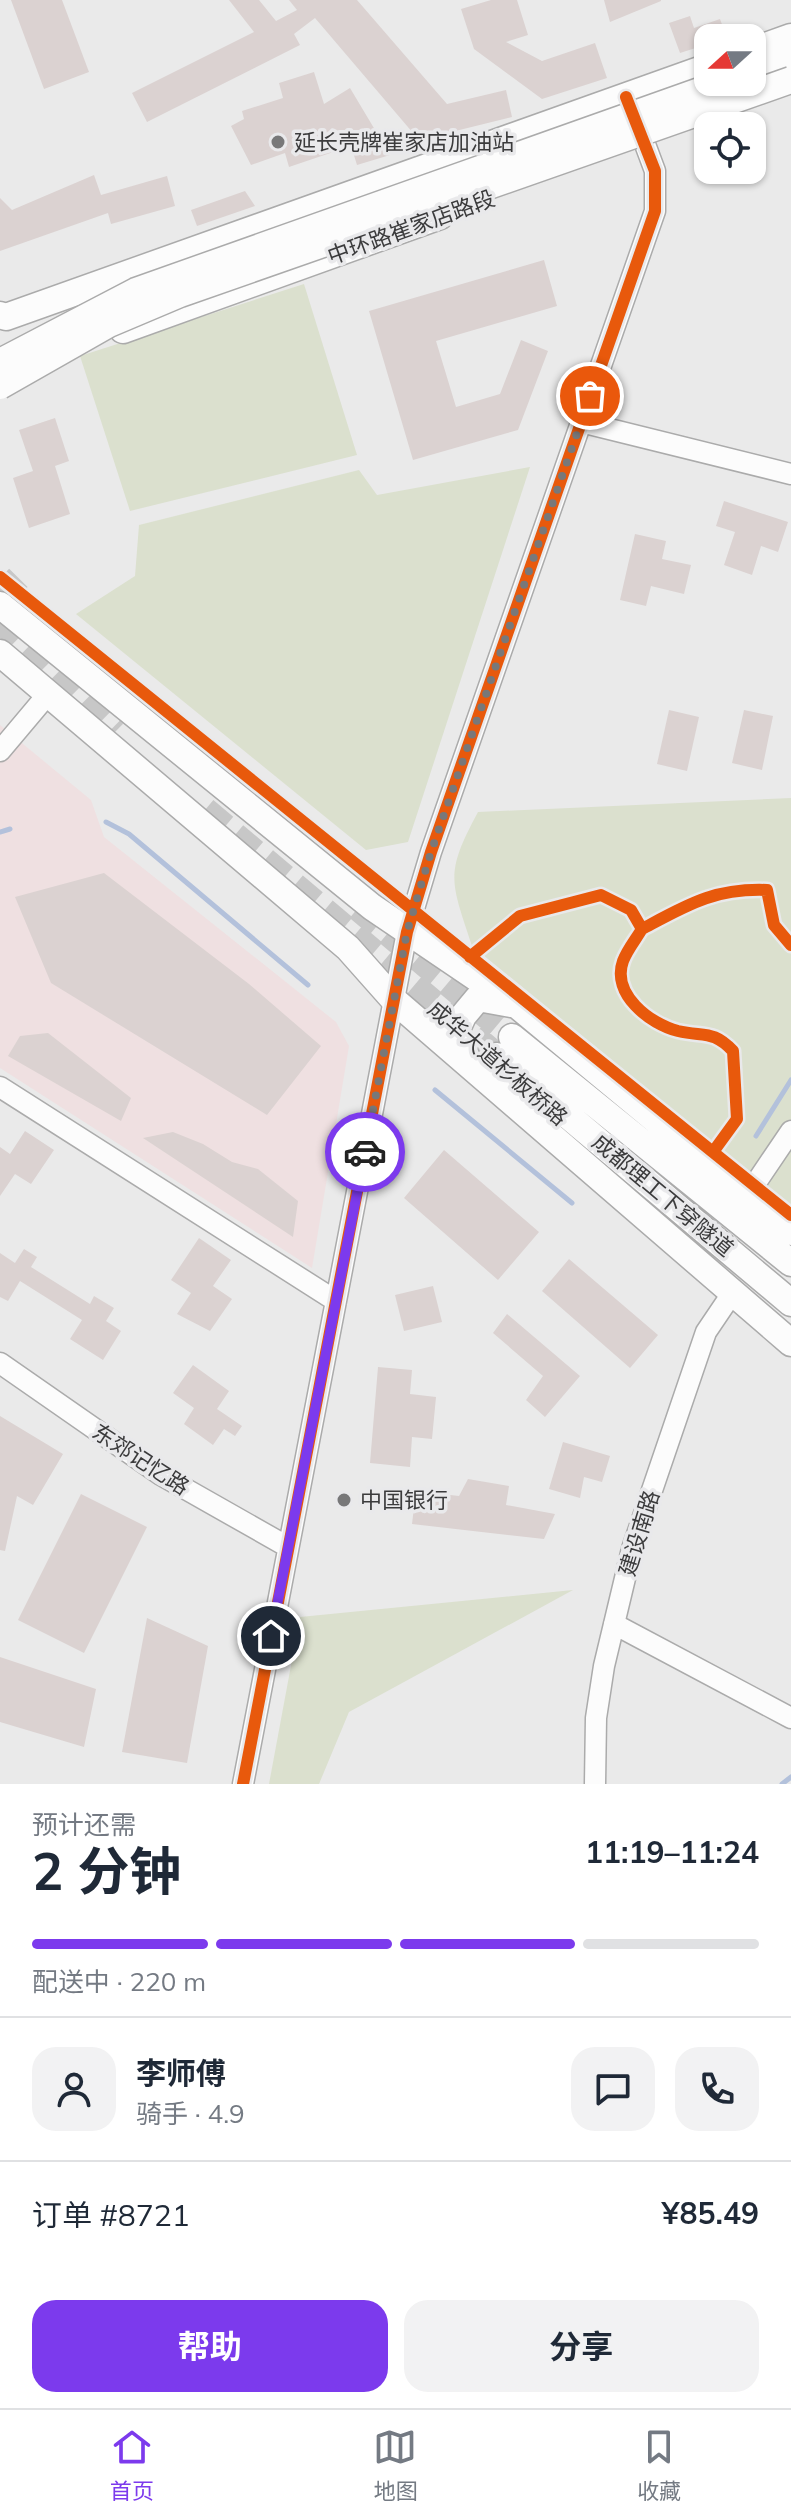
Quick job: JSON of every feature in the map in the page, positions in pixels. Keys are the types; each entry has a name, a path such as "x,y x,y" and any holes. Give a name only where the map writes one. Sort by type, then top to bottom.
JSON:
{"main road":[{"path":"766,46 791,37"},
{"path":"766,67 791,59"},
{"path":"3,316 694,72"},
{"path":"0,386 109,324 180,294 791,80"},
{"path":"0,362 136,291 694,93"},
{"name":"中环路崔家店路段","path":"0,392 34,367 65,351 791,94"},
{"path":"0,605 360,898 518,1006 791,1232"},
{"name":"成华大道杉板桥路","path":"0,653 348,948 395,1001 472,1065 731,1295 791,1343"},
{"path":"472,1065 453,1038 463,1016 478,998 518,1006"},
{"name":"成都理工下穿隧道","path":"791,1263 504,1046 791,1303"}],"street":[{"path":"243,1784 407,932 431,852 655,211 655,171 626,97"},
{"path":"581,422 791,474"},
{"path":"0,751 48,694"},
{"path":"0,1087 336,1301"},
{"path":"747,1196 791,1131"},
{"name":"建设南路","path":"595,1784 596,1718 632,1549 706,1332 731,1295"},
{"name":"东郊记忆路","path":"0,1363 161,1475 288,1547"},
{"path":"614,1624 791,1718"}],"shaded area":[{"path":"0,725 91,800 104,837 336,1022 349,1046 312,1268 0,1068"}],"green space":[{"path":"304,284 357,455 130,511 80,356"},
{"path":"530,467 408,842 366,850 76,614 135,576 139,525 359,470 377,495"},
{"path":"791,798 791,1206 472,946 454,878 460,850 478,812"},
{"path":"573,1590 349,1712 319,1784 269,1784 300,1617"}],"building":[{"path":"11,0 62,0 89,72 44,89"},
{"path":"229,0 259,0 276,21 297,10 289,0 357,0 447,104 506,90 512,117 419,140 315,18 294,34 300,45 147,122 132,93 254,32"},
{"path":"491,0 517,0 528,35 506,42 542,61 595,43 607,78 542,99 474,49 461,9"},
{"path":"604,0 661,0 661,1 610,22"},
{"path":"690,16 694,28 694,48 680,53 669,23"},
{"path":"720,19 722,24 706,24"},
{"path":"314,72 324,104 350,88 390,155 357,165 351,146 289,167 285,153 251,165 231,126 244,119 242,111 283,98 279,83"},
{"path":"94,175 101,195 167,176 175,206 111,224 108,213 0,251 0,198 12,210"},
{"path":"245,191 255,206 197,226 191,210"},
{"path":"544,260 557,306 436,341 456,407 500,394 521,340 548,351 518,430 413,460 369,311"},
{"path":"55,418 69,461 55,466 70,514 29,528 13,478 33,471 19,430"},
{"path":"724,501 788,522 778,552 761,546 752,575 724,565 735,532 716,526"},
{"path":"635,534 666,541 662,559 691,565 684,594 651,586 646,606 620,600"},
{"path":"669,710 699,717 687,771 657,764"},
{"path":"744,710 773,716 762,770 732,763"},
{"path":"104,873 249,984 321,1046 267,1115 51,983 15,897"},
{"path":"48,1033 131,1098 121,1121 8,1056 20,1036"},
{"path":"25,1131 54,1150 31,1184 15,1174 0,1196 0,1147 10,1154"},
{"path":"173,1132 203,1144 232,1162 258,1169 298,1201 293,1237 143,1138"},
{"path":"444,1150 539,1232 498,1280 404,1198"},
{"path":"199,1238 231,1260 213,1286 232,1299 210,1331 177,1314 191,1293 171,1280"},
{"path":"24,1249 37,1257 31,1267 90,1304 94,1296 114,1308 106,1321 121,1331 103,1360 70,1339 82,1320 20,1281 8,1301 0,1297 0,1253 15,1263"},
{"path":"569,1259 658,1335 630,1368 542,1291"},
{"path":"433,1286 442,1322 404,1331 395,1295"},
{"path":"507,1314 580,1376 545,1417 526,1400 543,1376 493,1333"},
{"path":"193,1365 229,1391 217,1409 242,1426 235,1436 224,1429 213,1445 184,1424 194,1408 173,1393"},
{"path":"378,1367 412,1370 410,1394 436,1397 432,1439 412,1437 410,1467 370,1463"},
{"path":"0,1416 63,1454 33,1505 17,1496 5,1551 0,1550"},
{"path":"563,1442 610,1456 602,1482 584,1477 580,1498 549,1489"},
{"path":"468,1479 509,1486 506,1505 555,1514 544,1539 412,1524 416,1491 459,1496"},
{"path":"81,1494 147,1527 84,1653 18,1620"},
{"path":"147,1618 208,1646 187,1763 122,1752"},
{"path":"0,1657 96,1689 84,1747 0,1722"}],"waterway":[{"path":"106,822 129,834 308,985"},
{"path":"0,832 10,829"},
{"path":"756,1136 791,1080"},
{"path":"435,1090 572,1203"},
{"path":"782,1784 791,1777"}],"tunnel":[{"path":"0,578 74,651"},
{"path":"0,620 114,733"},
{"path":"205,810 497,1056"},
{"path":"358,908 512,1037"}],"cycle path":[{"path":"243,1784 407,932 431,852 655,211 655,171 626,97"},
{"path":"0,577 791,1215"},
{"path":"642,929 716,895 767,890 774,925 791,945"},
{"path":"470,957 520,916 601,895 631,910 642,929 623,961 621,973 628,996 656,1022 678,1031 714,1037 733,1051 737,1119 713,1152"}],"way so far":[{"path":"365,1152 407,932 431,852 590,396"}],"place":[{"name":"延长壳牌崔家店加油站","path":"278,142"},
{"name":"中国银行","path":"344,1500"}],"route":[{"path":"271,1636 365,1152"}]}
